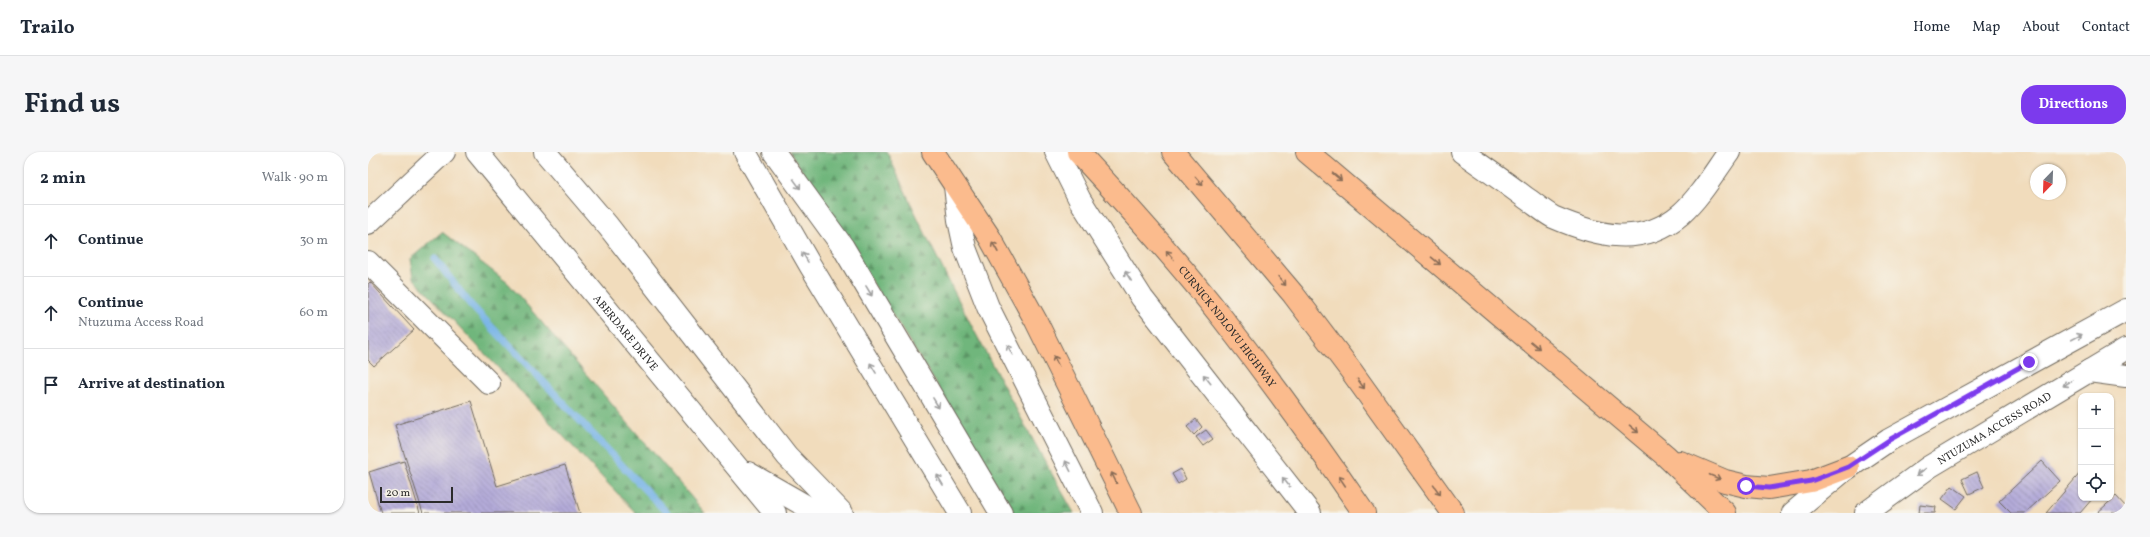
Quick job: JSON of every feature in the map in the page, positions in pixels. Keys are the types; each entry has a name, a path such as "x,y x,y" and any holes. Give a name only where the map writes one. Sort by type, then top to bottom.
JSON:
{"main road":[{"path":"934,152 990,238 1036,321 1131,513"},
{"name":"CURNICK NDLOVU HIGHWAY","path":"1078,152 1148,229 1223,318 1322,452 1364,513"},
{"path":"1173,152 1293,294 1352,372 1453,513"},
{"path":"1307,152 1666,456 1725,513"},
{"path":"1666,456 1725,481 1746,486 1769,488 1811,481 1848,467"}],"street":[{"path":"368,223 444,152"},
{"name":"ABERDARE DRIVE","path":"476,152 775,513"},
{"path":"545,152 608,226 787,456 842,513"},
{"path":"745,152 810,265 960,513"},
{"path":"774,152 842,247 1001,513"},
{"path":"1056,152 1080,200 1142,298 1310,513"},
{"path":"1462,152 1552,216 1600,233 1627,237 1646,234 1663,226 1681,214 1695,200 1729,152"},
{"path":"955,186 958,220 965,248 988,307 1092,513"},
{"path":"368,262 489,383"},
{"path":"1793,513 1848,467 1889,440 2122,310"},
{"name":"NTUZUMA ACCESS ROAD","path":"1866,513 1929,467 2126,349"},
{"path":"2089,371 2126,376"},
{"path":"735,465 818,513"}],"green space":[{"path":"790,152 887,152 930,244 976,335 1074,513 1013,513 940,390"},
{"path":"442,232 508,283 705,513 636,513 413,278 410,259"}],"building":[{"path":"370,282 414,330 374,366 368,360 368,284"},
{"path":"471,401 497,486 565,465 580,513 423,513 395,425"},
{"path":"1196,419 1202,427 1194,435 1187,427"},
{"path":"1206,430 1213,439 1203,446 1196,437"},
{"path":"404,461 420,513 381,513 369,472"},
{"path":"2042,461 2060,481 2025,513 2011,513 1999,501"},
{"path":"1181,469 1186,479 1178,484 1172,474"},
{"path":"1977,472 1984,487 1969,494 1962,479"},
{"path":"2078,476 2078,501 2090,501 2080,513 2046,513"},
{"path":"1952,486 1966,496 1956,509 1942,499"},
{"path":"2116,496 2126,507 2126,513 2097,513 2110,501 2114,501"},
{"path":"1920,505 1936,507 1935,513 1919,513"}],"waterway":[{"path":"435,259 470,304 667,513"}],"route":[{"path":"1746,486 1769,488 1811,481 1848,467 1889,440 2029,362"}]}
